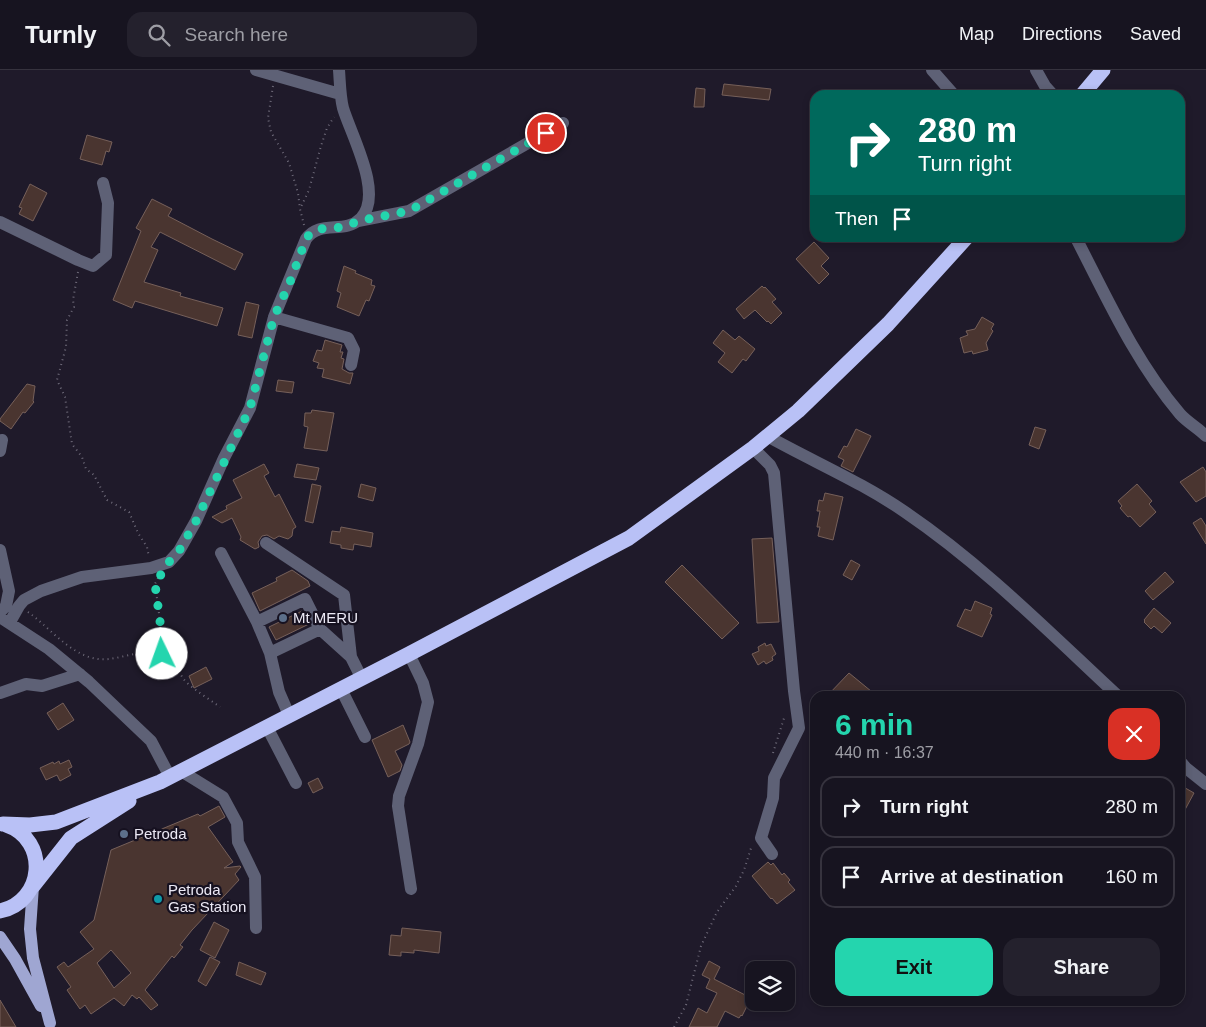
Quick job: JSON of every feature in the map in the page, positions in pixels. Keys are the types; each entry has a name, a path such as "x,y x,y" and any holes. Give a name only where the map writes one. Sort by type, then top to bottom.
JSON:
{"highway":[{"path":"1086,90 1103,70"},
{"path":"2,824 30,825 56,822 170,776 362,679 629,538 768,437 828,383 888,324 963,242"},
{"path":"0,911 17,904 29,893 70,838 170,776"},
{"path":"2,824 11,827 23,836 32,848 36,863 33,886"}],"main road":[{"path":"33,886 30,929 33,958 52,1025"},
{"path":"0,938 15,960 52,1025"}],"street":[{"path":"256,70 341,100"},
{"path":"339,70 341,100 365,169 370,194 367,210 358,221"},
{"path":"932,70 950,90"},
{"path":"1036,70 1049,90"},
{"path":"256,928 256,877 238,842 237,823 223,797 170,776 151,740 80,674 49,649 5,620 24,600 41,591 82,577 151,568 169,562 179,551 196,521 250,408 274,317 290,282 306,239 311,232 319,229 345,227 358,221 409,211 564,123"},
{"path":"0,222 93,266 106,255 108,203 103,183"},
{"path":"1078,242 1135,352 1181,415 1206,436"},
{"path":"274,317 348,338 354,350 351,365"},
{"path":"768,437 904,511 950,544 1014,598 1113,691"},
{"path":"753,448 770,464 774,473 799,728 774,778 772,798 761,838 772,854"},
{"path":"266,543 344,594 351,657 362,679"},
{"path":"0,550 9,591 6,606 0,612"},
{"path":"221,552 257,622 270,653 279,692 289,715"},
{"path":"257,622 305,599 320,629 351,657"},
{"path":"270,653 320,629"},
{"path":"409,654 423,684 428,702 418,744 399,796 398,806 411,890"},
{"path":"0,693 26,684 42,686 80,674"},
{"path":"341,689 365,737"},
{"path":"268,727 296,783"},
{"path":"1185,767 1206,784"}],"path":[{"path":"275,76 268,118 271,132 289,163 298,192 305,227 311,232"},
{"path":"300,209 309,190 327,128 341,100"},
{"path":"78,260 78,276 73,300 74,307 67,320 66,347 57,380 65,397 72,444 82,457 86,469 94,475 107,500 129,512 146,547 155,584 162,654"},
{"path":"155,584 169,562"},
{"path":"19,606 44,623 73,650 88,658 107,659 148,652 162,654 175,661 185,680 220,707"},
{"path":"772,755 787,710"},
{"path":"674,1027 686,1005 701,946 717,912 736,886 744,870 753,842"}],"building":[{"path":"724,84 771,89 769,100 722,95"},
{"path":"696,88 705,89 704,107 694,107"},
{"path":"87,135 112,142 109,152 106,151 102,165 80,159"},
{"path":"30,184 47,193 33,221 19,214 22,208 19,207"},
{"path":"152,199 172,209 168,216 243,254 235,270 160,232 151,247 158,250 144,282 181,293 180,296 223,308 217,326 135,301 132,308 113,300 141,231 136,228"},
{"path":"814,242 829,258 821,266 829,274 819,284 796,259"},
{"path":"344,266 372,280 371,285 375,286 369,301 366,300 359,316 337,307 341,293 337,291"},
{"path":"762,286 776,299 772,302 782,313 771,324 755,310 744,319 736,309"},
{"path":"246,302 259,305 252,338 238,335"},
{"path":"982,317 994,324 991,329 993,331 986,343 988,350 973,354 972,351 964,353 960,338 968,335 966,331 975,329"},
{"path":"723,330 735,340 739,336 755,349 746,361 743,359 732,373 718,362 725,353 713,343"},
{"path":"325,340 342,345 340,352 343,352 341,358 344,359 342,369 353,373 350,384 322,377 324,369 317,368 319,363 313,361 317,350 322,351"},
{"path":"278,380 294,382 292,393 276,391"},
{"path":"27,384 35,386 34,402 25,413 23,412 11,429 0,419"},
{"path":"312,410 334,413 327,451 304,448 308,427 304,426 305,413 311,413"},
{"path":"1035,427 1046,430 1039,449 1029,445"},
{"path":"856,429 871,436 853,472 841,466 844,460 838,457 844,446 847,447"},
{"path":"264,464 269,473 264,476 275,497 279,494 296,527 293,529 292,536 288,539 279,536 274,539 267,535 262,536 258,542 259,547 255,549 240,540 241,537 232,518 222,523 212,517 227,509 226,506 242,498 233,480"},
{"path":"297,464 319,468 316,480 294,477"},
{"path":"1203,467 1206,472 1206,496 1196,502 1180,482"},
{"path":"312,484 321,486 313,523 305,521"},
{"path":"361,484 376,488 373,501 358,497"},
{"path":"1137,484 1152,501 1149,504 1156,512 1140,527 1120,508 1122,506 1118,501"},
{"path":"825,493 843,497 833,540 818,536 820,527 817,527 820,511 817,511 819,500 823,501"},
{"path":"1201,518 1206,526 1206,544 1193,523"},
{"path":"341,527 373,533 371,547 354,544 353,550 341,548 341,545 330,543 332,531 340,532"},
{"path":"772,538 779,622 757,623 752,539"},
{"path":"851,560 860,565 852,580 843,575"},
{"path":"682,565 739,623 722,639 665,582"},
{"path":"292,570 308,581 310,586 260,611 252,593 277,581 276,578"},
{"path":"1165,572 1174,582 1153,600 1145,591"},
{"path":"975,601 992,608 990,614 992,615 982,637 957,626 965,609 971,611"},
{"path":"1154,608 1171,623 1162,633 1154,626 1151,629 1144,622"},
{"path":"302,611 309,624 276,640 269,627"},
{"path":"765,643 766,646 771,644 776,654 772,657 773,660 766,664 764,661 758,665 752,654 759,651 758,647"},
{"path":"206,667 212,679 194,688 189,676"},
{"path":"849,673 871,691 832,691"},
{"path":"63,703 74,720 58,730 47,713"},
{"path":"403,725 410,742 395,751 402,765 400,771 388,777 372,740"},
{"path":"69,760 72,767 68,769 71,775 60,781 57,775 46,780 40,768 53,762 54,764 59,761 60,764"},
{"path":"318,778 323,788 313,793 308,783"},
{"path":"1185,788 1194,793 1185,810"},
{"name":"Petroda Gas Station","path":"219,806 225,817 208,827 233,862 224,868 241,867 235,874 239,880 192,930 180,945 183,947 174,958 172,956 145,990 158,1005 151,1010 139,997 137,999 132,995 124,1006 114,998 91,1014 85,1005 80,1009 67,990 71,987 57,967 64,962 68,967 94,949 80,932 94,920 111,850 198,814 200,816","holes":["111,950 131,973 114,988 97,963"]},
{"path":"768,862 771,865 773,863 782,875 784,873 790,880 788,882 795,890 777,904 752,876"},
{"path":"214,922 229,930 215,958 200,950"},
{"path":"402,928 441,932 439,953 414,950 414,953 401,952 401,956 389,955 391,935 401,936"},
{"path":"210,957 220,962 206,986 198,981"},
{"path":"709,961 720,967 714,979 745,995 745,1010 742,1016 739,1018 725,1011 717,1027 689,1027 698,1008 707,1013 717,993 706,988 710,979 702,975"},
{"path":"239,962 266,973 261,985 236,975"},
{"path":"0,1000 16,1027 0,1027"}],"place":[{"name":"Mt MERU","path":"283,618"},
{"name":"Petroda","path":"124,834"},
{"name":"Petroda Gas Station","path":"158,899"}],"route":[{"path":"162,654 155,584 169,562 179,551 196,521 224,458 250,408 274,317 290,282 306,239 311,232 319,229 345,227 358,221 409,211 546,133"}]}
